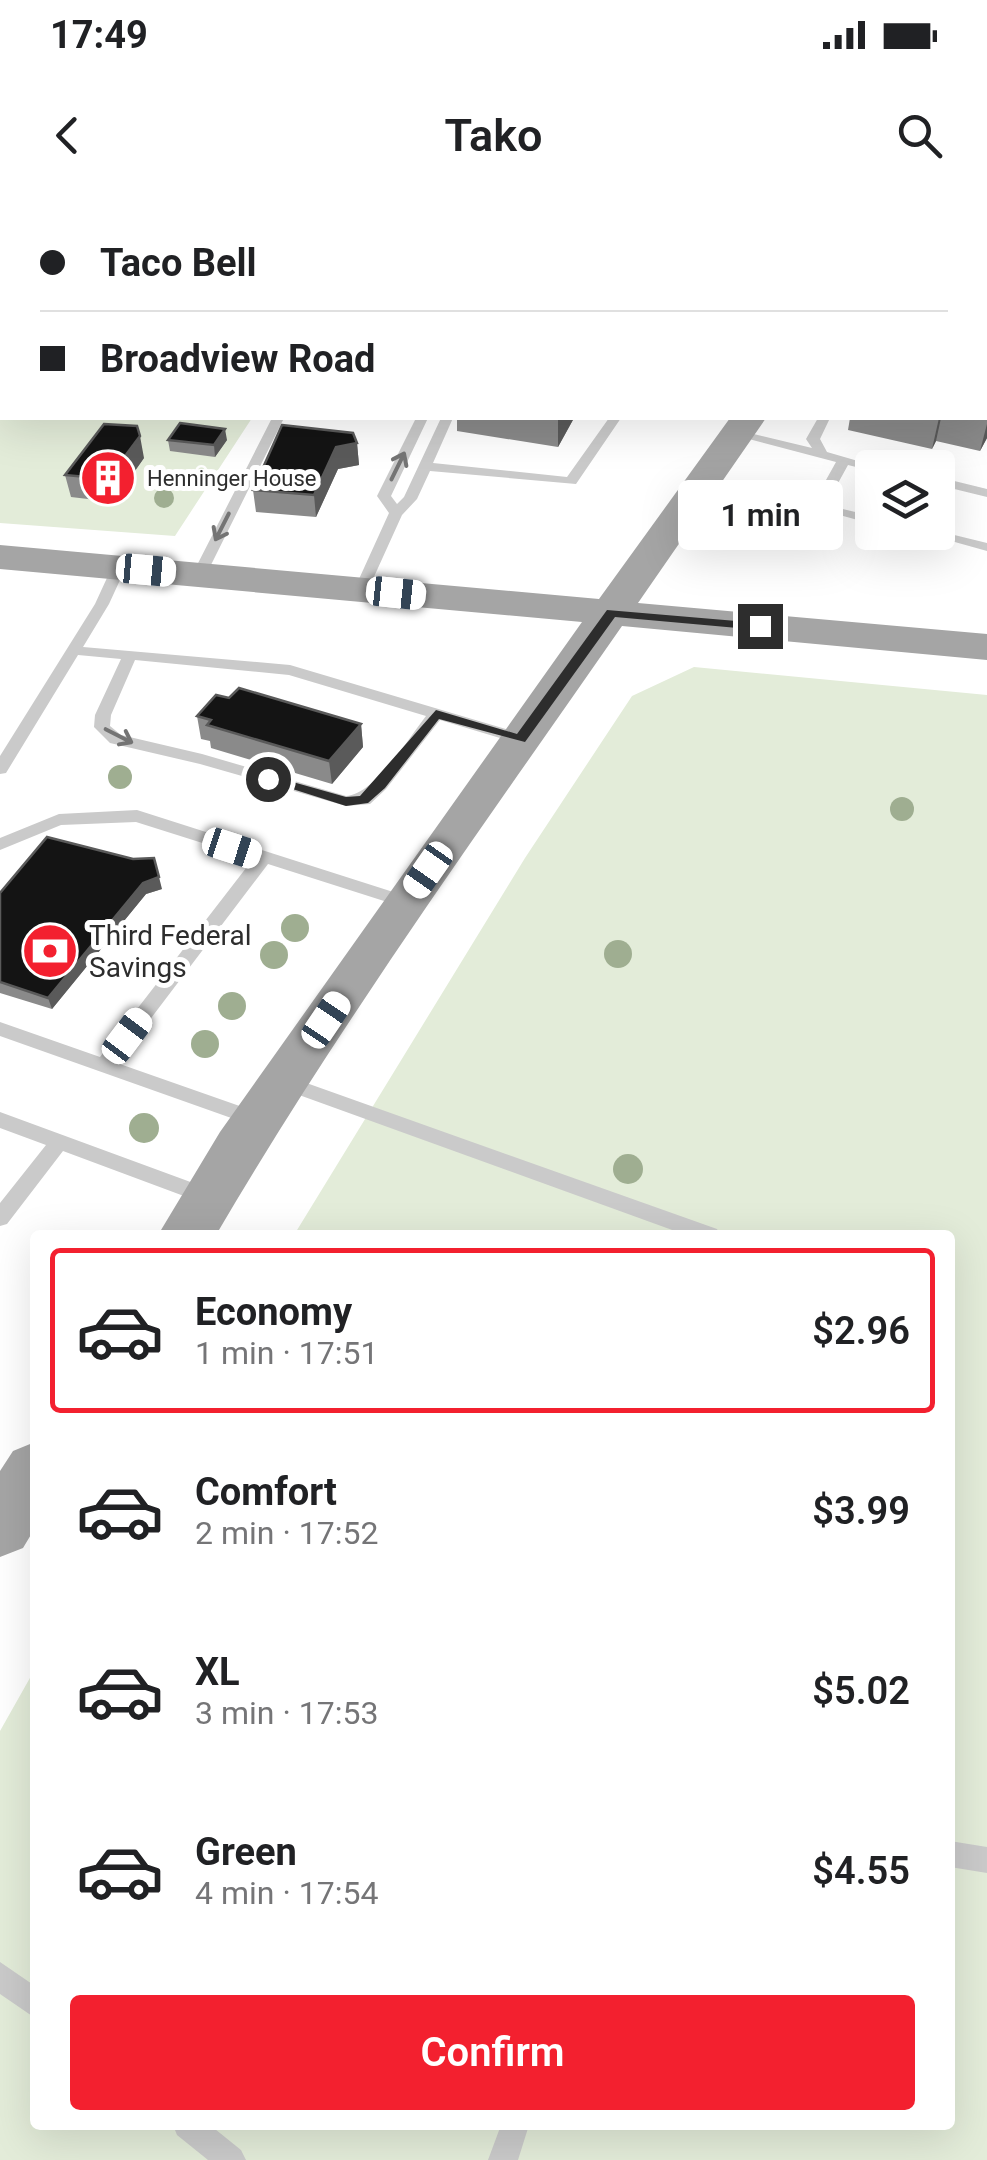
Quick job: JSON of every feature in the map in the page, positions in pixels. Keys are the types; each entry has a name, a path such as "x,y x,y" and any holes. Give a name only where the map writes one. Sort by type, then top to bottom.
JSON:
{"main road":[{"path":"198,1216 406,902 743,426"},
{"path":"2,559 987,647"}],"lane":[{"path":"199,575 277,420"},
{"path":"396,514 384,496 421,420"},
{"path":"361,590 396,514 410,499 446,420"},
{"path":"423,466 571,481 614,420"},
{"path":"822,455 812,439 823,420"},
{"path":"743,426 855,463"},
{"path":"844,460 818,507 855,516"},
{"path":"955,485 987,492"},
{"path":"955,539 987,547"},
{"path":"0,769 102,604 119,567"},
{"path":"71,650 290,670 520,740"},
{"path":"130,655 102,716 102,727 116,738 346,801 364,800 380,785 436,714"},
{"path":"0,844 58,820 137,816 406,902"},
{"path":"104,1066 263,858"},
{"path":"0,1029 104,1066 271,1101 694,1230"},
{"path":"0,1120 60,1141 198,1216"},
{"path":"0,1218 60,1141"},
{"path":"955,1855 987,1860"},
{"path":"0,1976 30,2000"},
{"path":"193,2130 230,2160"},
{"path":"502,2160 513,2130"}],"green space":[{"path":"0,420 251,420 175,536 0,523"},
{"path":"694,667 987,695 987,2160 0,2160 0,1731 30,1678 30,2130 955,2130 955,1230 297,1230 525,858 632,696"}],"building":[{"path":"180,423 225,429 214,445 168,440"},
{"path":"104,424 137,426 140,436 108,479 65,475"},
{"path":"282,425 353,433 357,443 336,447 314,495 253,490"},
{"path":"239,688 361,724 329,761 207,725 211,720 197,716 216,695 229,698"},
{"name":"Third Federal Savings","path":"47,837 133,859 154,858 159,877 143,883 48,998 0,982 0,893"}],"place":[{"name":"Henninger House","path":"108,478"},
{"name":"Third Federal Savings","path":"50,951"}],"route":[{"path":"268,779 327,797 364,800 436,714 520,740 611,613 760,626"}]}
